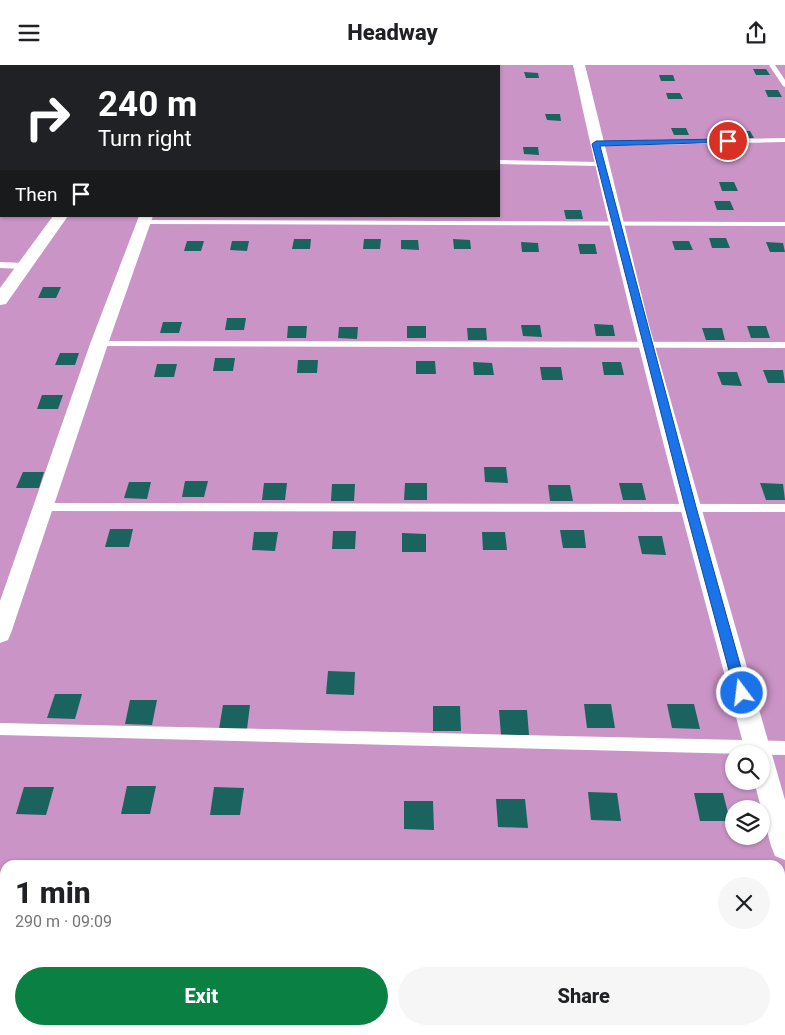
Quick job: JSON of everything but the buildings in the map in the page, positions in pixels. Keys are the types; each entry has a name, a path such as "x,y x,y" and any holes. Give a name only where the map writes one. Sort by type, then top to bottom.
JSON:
{"street":[{"path":"579,65 600,164 647,345 756,745"},
{"path":"0,300 60,217"},
{"path":"0,633 99,344 145,219"},
{"path":"769,790 785,846"}],"lane":[{"path":"772,65 785,85"},
{"path":"596,144 785,139"},
{"path":"500,162 600,164"},
{"path":"145,219 785,224"},
{"path":"0,265 25,266"},
{"path":"99,344 785,345"},
{"path":"42,507 690,507 785,509"},
{"path":"0,729 725,754"},
{"path":"770,752 785,748"}],"shaded area":[{"path":"500,65 785,65 785,860 0,860 0,217 500,217"}],"route":[{"path":"728,141 596,144 690,507 742,693"}]}
